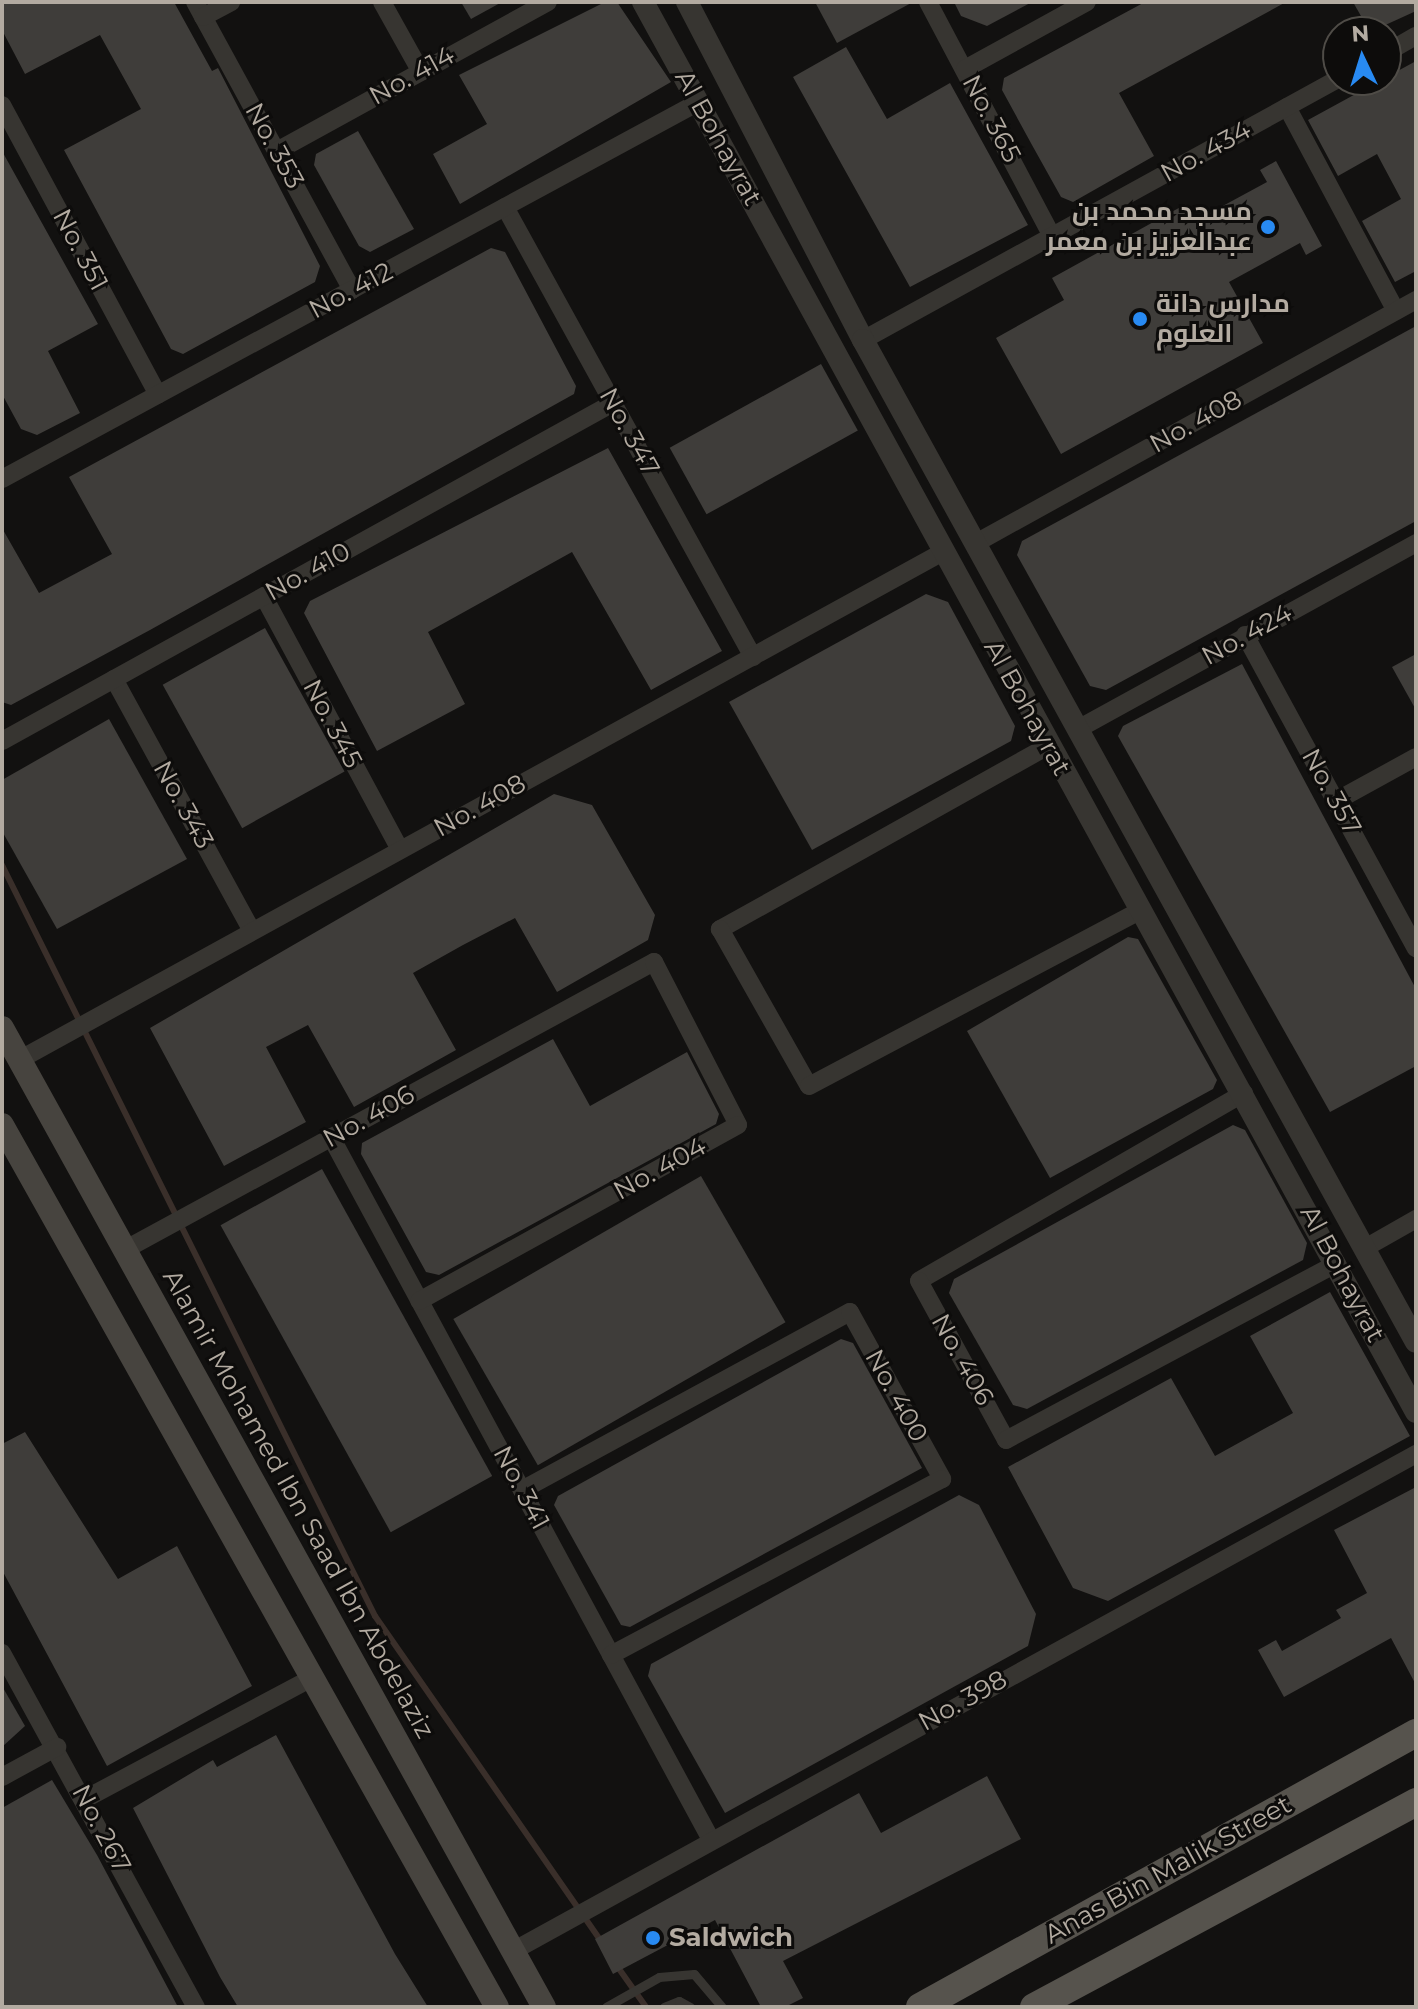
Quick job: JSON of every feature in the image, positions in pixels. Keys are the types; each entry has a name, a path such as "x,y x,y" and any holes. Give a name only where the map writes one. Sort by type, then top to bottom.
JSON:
{"main road":[{"name":"Alamir Mohamed Ibn Saad Ibn Abdelaziz","path":"2,1028 544,2007"},
{"path":"2,1125 308,1680 497,2007"},
{"name":"Anas Bin Malik Street","path":"920,2007 1416,1733"},
{"path":"1034,2007 1416,1802"}],"street":[{"path":"199,9 231,2"},
{"path":"382,2 421,72"},
{"name":"No. 414","path":"277,151 548,2"},
{"name":"Al Bohayrat","path":"643,2 941,553 1244,1093 1416,1412"},
{"name":"Al Bohayrat","path":"687,2 862,337 1416,1342"},
{"name":"No. 365","path":"928,2 1052,236"},
{"path":"965,69 1087,2"},
{"name":"No. 353","path":"199,9 352,290"},
{"name":"No. 434","path":"862,337 1322,88"},
{"name":"No. 412","path":"3,476 699,102"},
{"name":"No. 351","path":"2,105 158,395"},
{"path":"1287,107 1396,311"},
{"name":"No. 347","path":"505,207 753,657"},
{"name":"No. 408","path":"976,543 1416,300"},
{"path":"832,349 862,337"},
{"name":"No. 410","path":"2,741 613,403"},
{"name":"No. 424","path":"1078,729 1416,543"},
{"name":"No. 408","path":"19,1060 941,553"},
{"name":"No. 345","path":"264,597 400,850"},
{"name":"No. 357","path":"1245,635 1416,948"},
{"name":"No. 343","path":"114,679 252,931"},
{"path":"1048,746 720,929 809,1086 1141,910"},
{"path":"1336,801 1416,757"},
{"name":"No. 406","path":"126,1249 654,962"},
{"name":"No. 404","path":"419,1301 738,1125 654,962"},
{"name":"No. 406","path":"1244,1093 919,1281 940,1321 1006,1440 1337,1263"},
{"name":"No. 341","path":"331,1137 710,1838"},
{"path":"1365,1248 1416,1219"},
{"name":"No. 400","path":"522,1490 850,1312 942,1479 611,1655"},
{"name":"No. 398","path":"513,1951 710,1838 1416,1454"},
{"name":"No. 267","path":"2,1653 57,1747 196,2007"},
{"path":"85,1799 308,1680"},
{"path":"2,1777 57,1747"}],"lane":[{"path":"606,2007 659,1977 694,1974 722,2007"},
{"path":"664,2007 679,2001 690,2007"}],"building":[{"path":"2,2 174,2 212,71 218,68 320,266 315,282 183,354 171,349 64,150 141,109 100,35 25,74 2,30"},
{"path":"461,2 502,2 471,19"},
{"path":"605,2 617,2 671,82 460,204 433,154 487,124 459,75"},
{"path":"815,2 913,2 837,43"},
{"path":"954,2 1032,2 987,26 961,16"},
{"path":"1145,2 1286,2 1119,93 1154,156 1073,202 1061,197 1032,145 1002,90 1004,78"},
{"path":"1353,2 1416,2 1416,11 1402,17 1361,16"},
{"path":"846,47 887,119 950,83 1028,225 910,287 793,77"},
{"path":"1416,61 1416,271 1395,282 1362,221 1401,199 1377,154 1338,176 1308,120 1352,96 1402,96 1402,69"},
{"path":"358,131 414,229 370,252 359,246 314,165 316,154"},
{"path":"2,151 98,324 48,351 80,413 37,435 21,429 2,394"},
{"name":"مدارس دانة العلوم","path":"1276,161 1322,246 1306,255 1300,243 1229,282 1263,343 1061,454 996,338 1064,300 1052,278 1186,204 1195,221 1267,182 1260,170"},
{"path":"491,248 505,252 576,386 574,394 11,705 2,702 2,528 39,593 112,554 69,477"},
{"path":"1416,326 1416,521 1106,690 1090,686 1017,555 1022,541"},
{"path":"821,364 858,430 707,514 670,448"},
{"path":"608,448 722,651 651,690 572,552 428,632 465,704 377,751 304,613 310,601"},
{"path":"926,594 948,602 1015,726 1011,741 812,850 729,702"},
{"path":"265,628 345,771 242,828 163,685"},
{"path":"1416,654 1416,710 1392,667"},
{"path":"1242,664 1416,989 1416,1066 1330,1112 1118,736 1123,726"},
{"path":"109,719 187,859 57,929 2,831 2,780"},
{"path":"554,794 592,805 655,915 648,940 557,992 515,918 413,973 456,1050 354,1107 308,1025 266,1047 306,1122 224,1166 150,1028"},
{"path":"1128,937 1138,939 1217,1080 1213,1089 1050,1178 967,1031"},
{"path":"553,1039 590,1106 687,1052 719,1114 716,1124 439,1275 426,1272 361,1154 362,1143"},
{"path":"1233,1125 1245,1130 1307,1243 1303,1260 1027,1409 1013,1405 949,1293 954,1279"},
{"path":"322,1169 492,1476 391,1532 221,1225"},
{"path":"701,1176 786,1322 538,1465 453,1319"},
{"path":"1330,1292 1410,1436 1108,1601 1073,1588 1008,1467 1171,1378 1215,1456 1293,1413 1250,1336"},
{"path":"841,1339 853,1343 922,1468 630,1627 621,1625 554,1505 558,1496"},
{"path":"25,1432 118,1579 177,1546 252,1686 107,1766 2,1570 2,1444"},
{"path":"1416,1487 1416,1685 1391,1638 1284,1697 1258,1650 1276,1640 1282,1651 1341,1618 1336,1610 1367,1593 1334,1530"},
{"path":"959,1495 979,1505 1036,1614 1028,1646 725,1813 648,1676 651,1664"},
{"path":"2,1686 25,1726 2,1747"},
{"path":"276,1735 395,1954 428,2007 238,2007 220,1977 133,1808 213,1760 217,1767"},
{"path":"987,1776 1021,1839 783,1961 803,1998 785,2007 761,2007 715,1920 613,1974 595,1939 859,1793 881,1833"},
{"path":"52,1780 97,1855 178,2007 2,2007 2,1808"}],"waterway":[{"path":"2,865 375,1616 602,1943"},
{"path":"617,1966 646,2007"}],"place":[{"name":"مسجد محمد بن عبدالعزيز بن معمر","path":"1268,227"},
{"name":"مدارس دانة العلوم","path":"1140,319"},
{"name":"Saldwich","path":"653,1938"}]}
